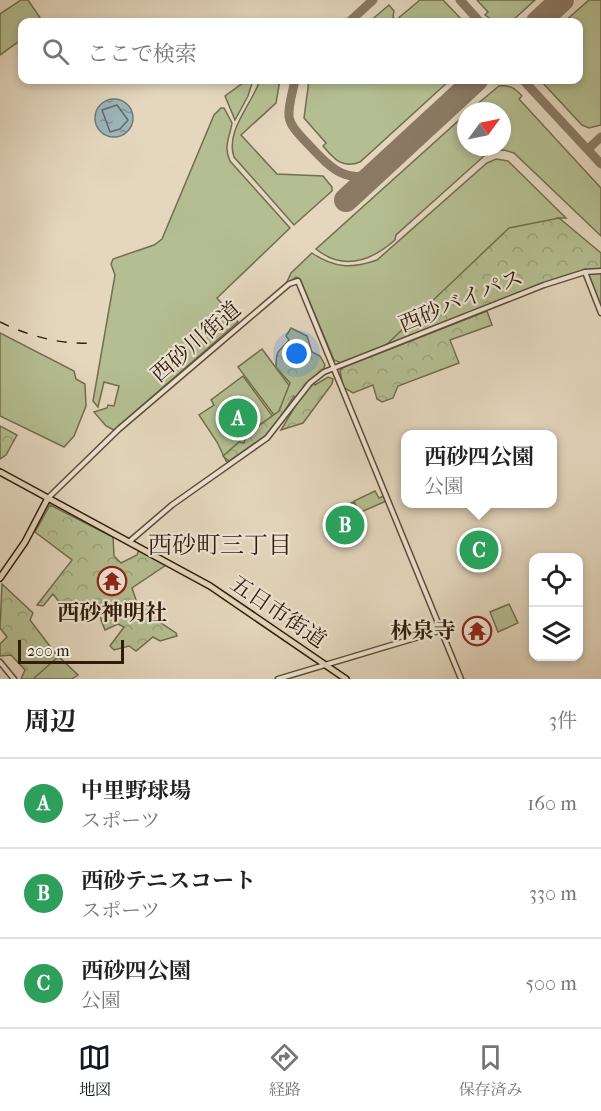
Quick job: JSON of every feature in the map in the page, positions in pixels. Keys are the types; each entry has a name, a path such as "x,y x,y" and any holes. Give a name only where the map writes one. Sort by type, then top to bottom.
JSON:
{"main road":[{"name":"五日市街道","path":"0,472 218,590 346,679"},
{"path":"0,578 25,542 48,498"}],"street":[{"name":"西砂バイパス","path":"130,541 172,505 267,438 310,383 334,369 489,306 585,272 601,271"},
{"path":"585,272 601,313"},
{"name":"西砂川街道","path":"48,498 119,429 292,281 298,281 301,286 334,369"},
{"path":"334,369 461,679"},
{"path":"278,679 442,630"},
{"path":"0,663 14,679"}],"green space":[{"path":"21,0 28,0 40,18 18,18 18,42 0,55 0,14"},
{"path":"420,0 443,0 460,18 398,18"},
{"path":"477,0 535,0 515,18 489,18 485,15 488,12"},
{"path":"589,0 601,0 601,125 589,128 582,125 544,84 583,84 583,18 569,18"},
{"path":"389,5 394,11 393,17 374,18"},
{"path":"242,84 252,84 235,120 225,96"},
{"path":"258,84 279,84 276,103 241,135 277,174 323,176 332,187 332,191 294,225 234,157 233,137"},
{"path":"308,84 446,84 360,162 354,164 339,162 331,155 323,146 326,143 304,118"},
{"path":"499,86 515,89 522,96 519,99 601,188 601,236 511,152 511,102 480,102"},
{"path":"224,108 232,123 227,146 230,161 290,228 217,298 238,322 114,430 106,426 94,412 107,408 108,405 114,406 119,386 104,382 98,407 93,401 115,275 111,264 113,259 154,245 162,239 214,115"},
{"path":"457,122 457,156 484,156 396,235 395,240 367,258 357,261 336,260 316,249"},
{"path":"496,159 508,161 566,218 557,218 384,347 341,363 334,360 300,279 296,277 286,284 291,273 312,253 328,262 351,266 377,260 487,163"},
{"path":"559,218 601,253 601,269 585,270 544,283 384,347 509,228"},
{"path":"601,271 601,313 585,272"},
{"path":"487,311 492,325 450,340 459,363 398,386 393,398 382,402 377,399 373,385 353,393 343,387 340,371 344,367"},
{"path":"291,328 307,336 312,352 320,356 325,365 323,370 311,380 315,385 328,377 333,379 332,384 303,423 281,430 299,400 294,396 272,431 229,461 223,456 239,442 244,443 247,434 279,411 290,383 276,367 277,357 279,351 289,340 286,336"},
{"path":"0,333 74,371 76,379 85,384 86,406 74,436 64,447 0,416"},
{"path":"262,349 294,392 277,419 238,367"},
{"path":"243,376 276,421 260,440 227,463 217,442 199,415 214,405 211,400"},
{"path":"0,426 17,435 6,455 0,459"},
{"path":"375,491 379,498 384,496 386,501 359,513 354,501"},
{"path":"353,502 358,514 349,518 355,532 343,538 333,511"},
{"path":"50,505 113,537 114,556 121,563 137,555 139,550 166,565 132,588 137,603 145,608 152,605 156,610 149,615 176,633 177,636 160,641 153,637 136,651 129,646 114,650 110,646 124,627 118,624 105,630 101,620 100,604 63,607 53,594 43,606 37,605 72,560 35,532"},
{"path":"2,584 33,613 30,620 58,657 33,679 21,679 25,670 11,655 0,656 0,644 7,637 0,628"},
{"path":"509,604 518,623 498,632 490,612"},
{"path":"56,654 78,675 72,679 23,679"}],"water":[{"path":"114,99 127,105 133,118 127,131 114,137 101,131 95,118 101,105"}],"taxiway":[{"path":"353,18 373,0"},
{"path":"460,0 476,18"},
{"path":"294,84 290,103 290,121 323,160 339,172 348,175 368,175 379,169"},
{"path":"527,84 601,164"},
{"path":"588,149 601,137"}],"runway":[{"path":"542,18 562,0"},
{"path":"346,200 472,84"}],"railway":[{"path":"0,322 44,338 90,343"}],"place":[{"name":"中里野球場","path":"238,418"},
{"name":"西砂テニスコート","path":"345,525"},
{"name":"西砂四公園","path":"479,550"},
{"name":"西砂神明社","path":"112,581"},
{"name":"林泉寺","path":"477,631"}],"district":[{"name":"西砂町三丁目","path":"220,545"}]}
